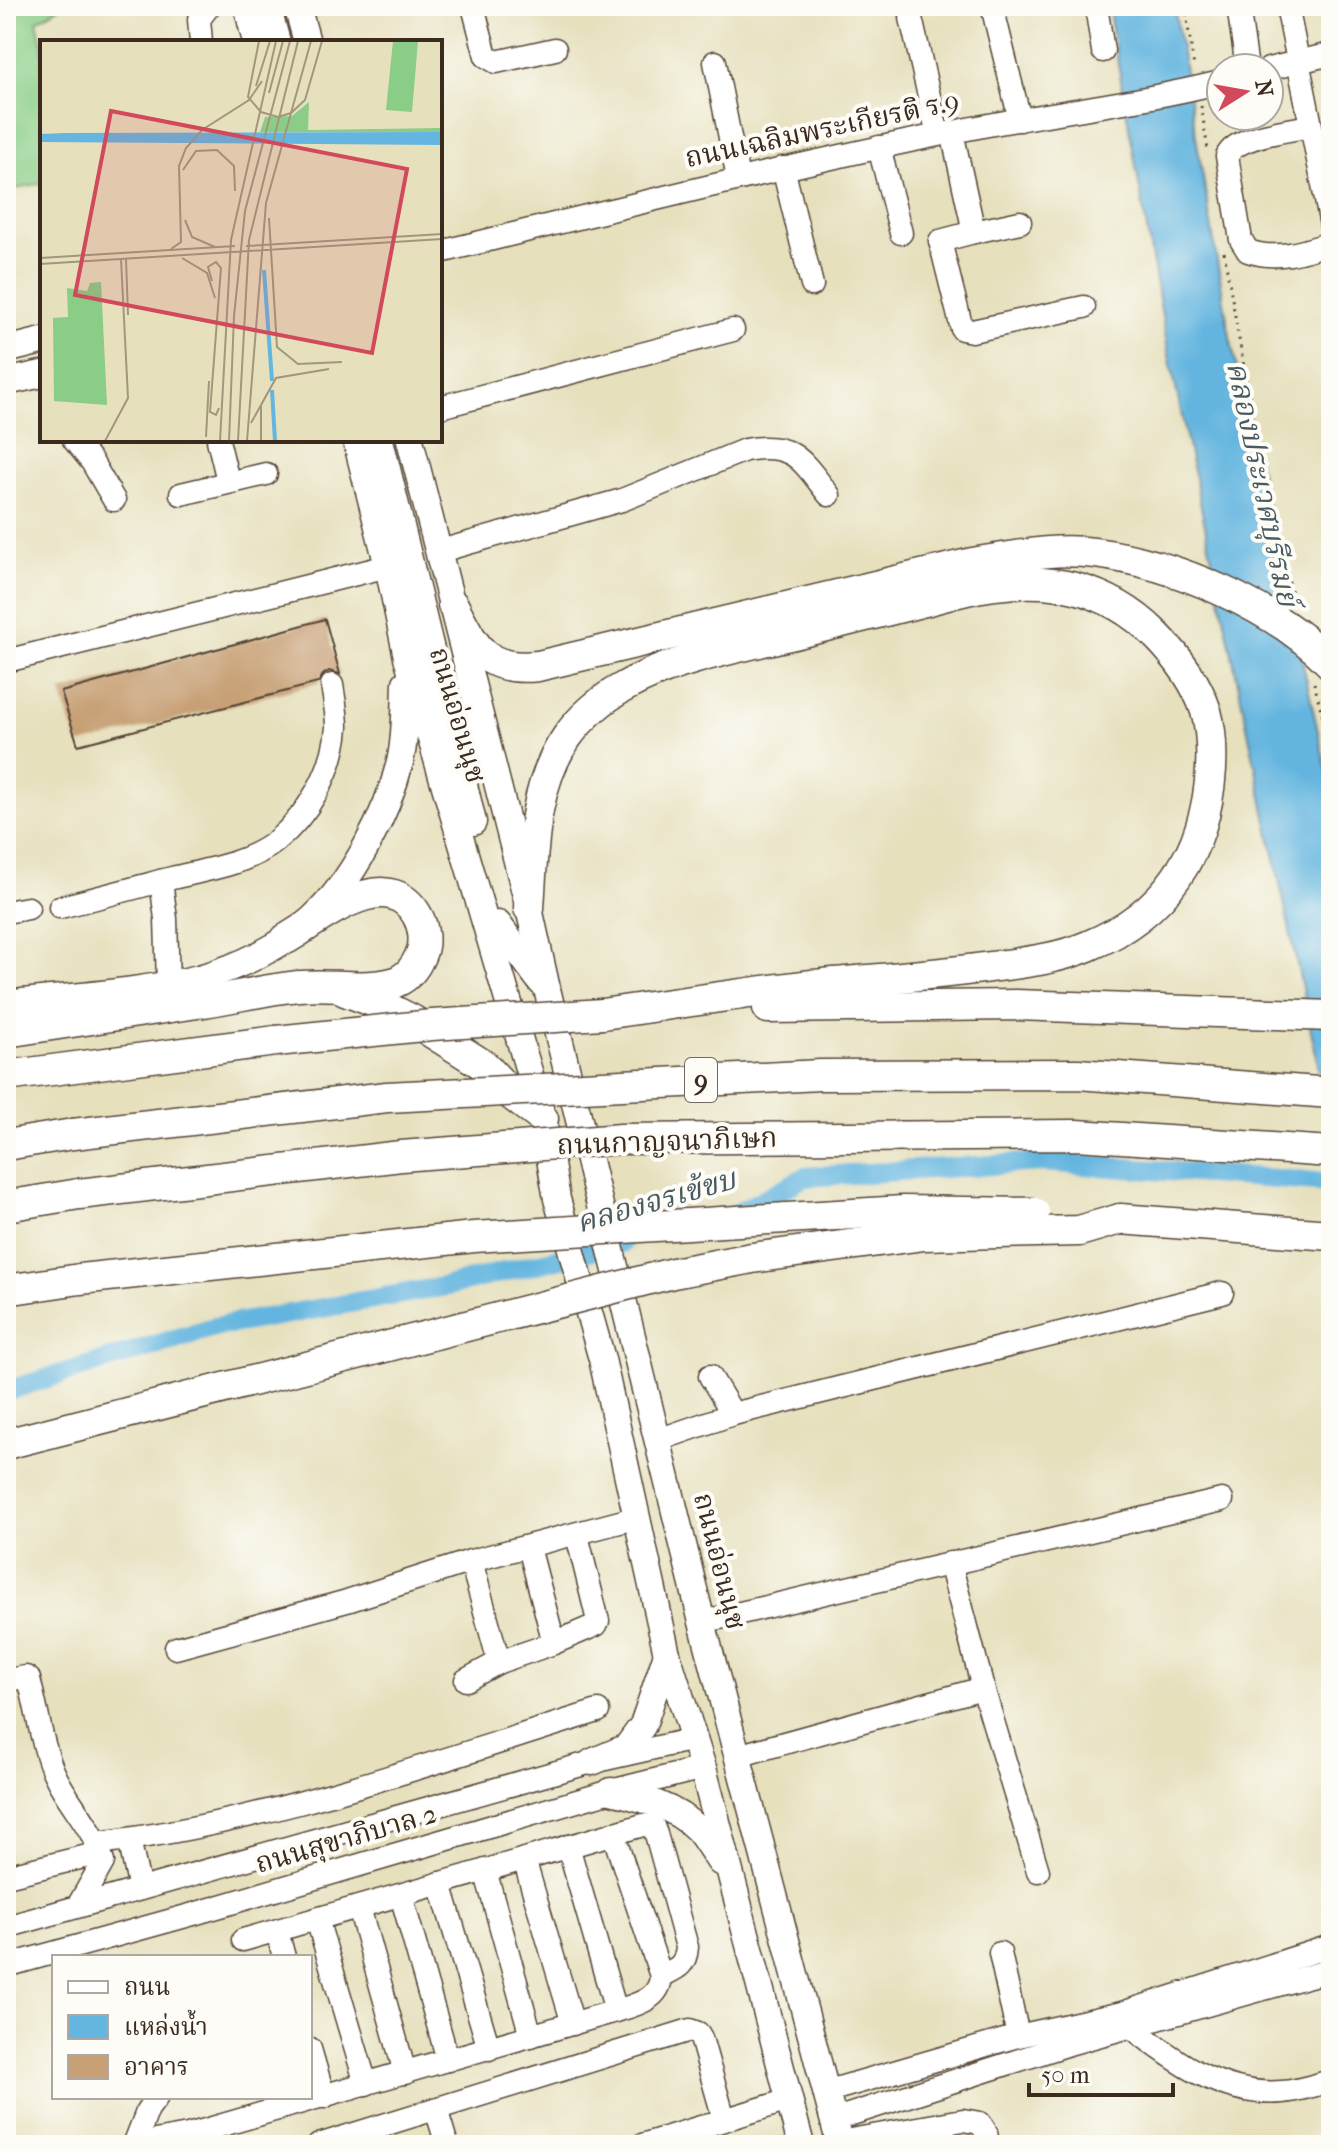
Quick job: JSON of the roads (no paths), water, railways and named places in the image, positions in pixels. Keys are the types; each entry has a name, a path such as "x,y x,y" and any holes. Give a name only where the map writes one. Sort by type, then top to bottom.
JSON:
{"highway":[{"path":"453,605 481,654 495,663 515,669 554,663 972,563 1043,552 1094,552 1182,573 1238,598 1287,628 1321,668"},
{"path":"529,908 535,817 548,773 566,737 588,713 621,688 650,674 978,587 1031,581 1075,588 1113,603 1144,623 1171,650 1194,683 1207,713 1211,765 1210,790 1201,826 1190,857 1174,883 1151,908 1123,931 1083,948 1037,960 763,991 602,1014"},
{"path":"6,1032 290,987 377,985 405,978 423,950 423,933 415,912 399,898 382,892 372,892 351,900 286,939"},
{"path":"328,985 380,1004 428,1030 485,1066 513,1096 543,1119"},
{"path":"6,1076 359,1031 734,1008 1016,1005 1331,1016"},
{"name":"ถนนกาญจนาภิเษก","path":"6,1145 73,1134 387,1097 820,1075 1078,1074 1331,1093"},
{"name":"ถนนกาญจนาภิเษก","path":"6,1206 79,1194 401,1156 621,1139 1077,1135 1331,1152"},
{"path":"6,1290 80,1279 474,1237 903,1211 1078,1215 1331,1235"},
{"path":"6,1444 673,1273 752,1258 924,1235 1079,1231 1120,1219"}],"main road":[{"path":"247,6 256,40"},
{"path":"267,6 276,40"},
{"path":"297,6 306,40"},
{"path":"6,350 40,342"},
{"path":"6,382 40,374"},
{"name":"ถนนอ่อนนุช","path":"357,442 407,657 543,1119 557,1199 602,1359 667,1654 703,1768 801,2145"},
{"name":"ถนนอ่อนนุช","path":"380,442 498,924 509,1006"},
{"name":"ถนนอ่อนนุช","path":"411,442 529,908 702,1622 837,2135"},
{"path":"6,1004 168,984 201,977 233,966 286,939 313,918 368,843 386,806 401,760 407,657"},
{"name":"ถนนอ่อนนุช","path":"498,924 547,989"},
{"path":"592,1762 627,1747 643,1725 667,1654"},
{"path":"694,1739 730,1727"},
{"path":"703,1768 737,1756"},
{"path":"611,1791 653,1801 698,1829 731,1878"}],"street":[{"path":"201,40 199,19 209,6"},
{"path":"473,6 486,56 496,62 555,49"},
{"path":"992,6 1020,120"},
{"path":"1096,6 1103,51"},
{"path":"1238,6 1245,52"},
{"path":"1287,6 1331,225"},
{"path":"911,18 974,232"},
{"path":"1285,65 1331,54"},
{"path":"715,62 738,178"},
{"name":"ถนนเฉลิมพระเกียรติ ร.9","path":"442,252 738,178 879,147 1205,86"},
{"path":"1310,126 1241,141 1230,149 1227,156 1241,240 1248,251 1275,257 1310,250 1331,241"},
{"path":"879,147 901,233"},
{"path":"783,168 812,285"},
{"path":"1020,222 940,241 962,329 972,331 1084,307"},
{"path":"442,406 733,330"},
{"path":"76,442 92,462 114,500"},
{"path":"218,442 228,481"},
{"path":"440,551 622,500 745,450 764,447 786,451 803,460 829,495"},
{"path":"181,494 266,474"},
{"path":"6,661 388,566"},
{"path":"60,907 223,865 274,843 302,815 326,774 334,751 337,724 332,685"},
{"path":"161,881 166,919 168,984"},
{"path":"658,1440 733,1414 1222,1293"},
{"path":"710,1376 733,1414"},
{"path":"702,1622 1222,1500"},
{"path":"176,1648 347,1601 471,1561 635,1518"},
{"path":"466,1680 499,1662 591,1629 598,1621 577,1535"},
{"path":"529,1547 554,1643"},
{"path":"471,1561 499,1662"},
{"path":"950,1563 983,1688 1038,1871"},
{"path":"6,1680 29,1679 54,1773 103,1862 78,1906"},
{"path":"737,1756 983,1688"},
{"path":"6,1876 129,1839 207,1826 295,1805 598,1711"},
{"name":"ถนนสุขาภิบาล 2","path":"6,1927 592,1762 694,1739"},
{"name":"ถนนสุขาภิบาล 2","path":"6,1966 611,1791 703,1768"},
{"path":"243,1940 643,1825 653,1826 656,1834 687,1947 687,1958 682,1966 661,1976"},
{"path":"133,2145 188,2135 324,2097 616,2011 653,1996 661,1976 613,1833"},
{"path":"129,1839 140,1889"},
{"path":"568,1846 616,2011"},
{"path":"524,1859 573,2024"},
{"path":"485,1870 531,2036"},
{"path":"440,1883 489,2049"},
{"path":"401,1895 448,2060"},
{"path":"359,1907 405,2073"},
{"path":"317,1919 366,2084"},
{"path":"277,1931 283,1955"},
{"path":"825,2092 1018,2036 1122,2013 1331,1946"},
{"path":"1000,1953 1018,2036"},
{"path":"837,2135 1130,2026 1331,1970"},
{"path":"1130,2026 1168,2056 1205,2077 1240,2089 1286,2092 1331,2081"},
{"path":"319,2145 690,2030 701,2038 724,2119"},
{"path":"312,2056 324,2097"},
{"path":"133,2145 156,2099"},
{"path":"642,2145 789,2100"},
{"path":"436,2109 447,2145"},
{"path":"837,2135 895,2138 953,2120 972,2121 980,2123 986,2132 988,2145"}],"water":[{"name":"คลองประเวศบุรีรมย์","path":"1108,6 1174,6 1230,337 1331,790 1331,1126 1168,350"}],"waterway":[{"name":"คลองจรเข้ขบ","path":"730,1217 805,1177 1041,1162 1331,1183"},
{"name":"คลองจรเข้ขบ","path":"6,1391 214,1327 447,1286 622,1243"}]}
